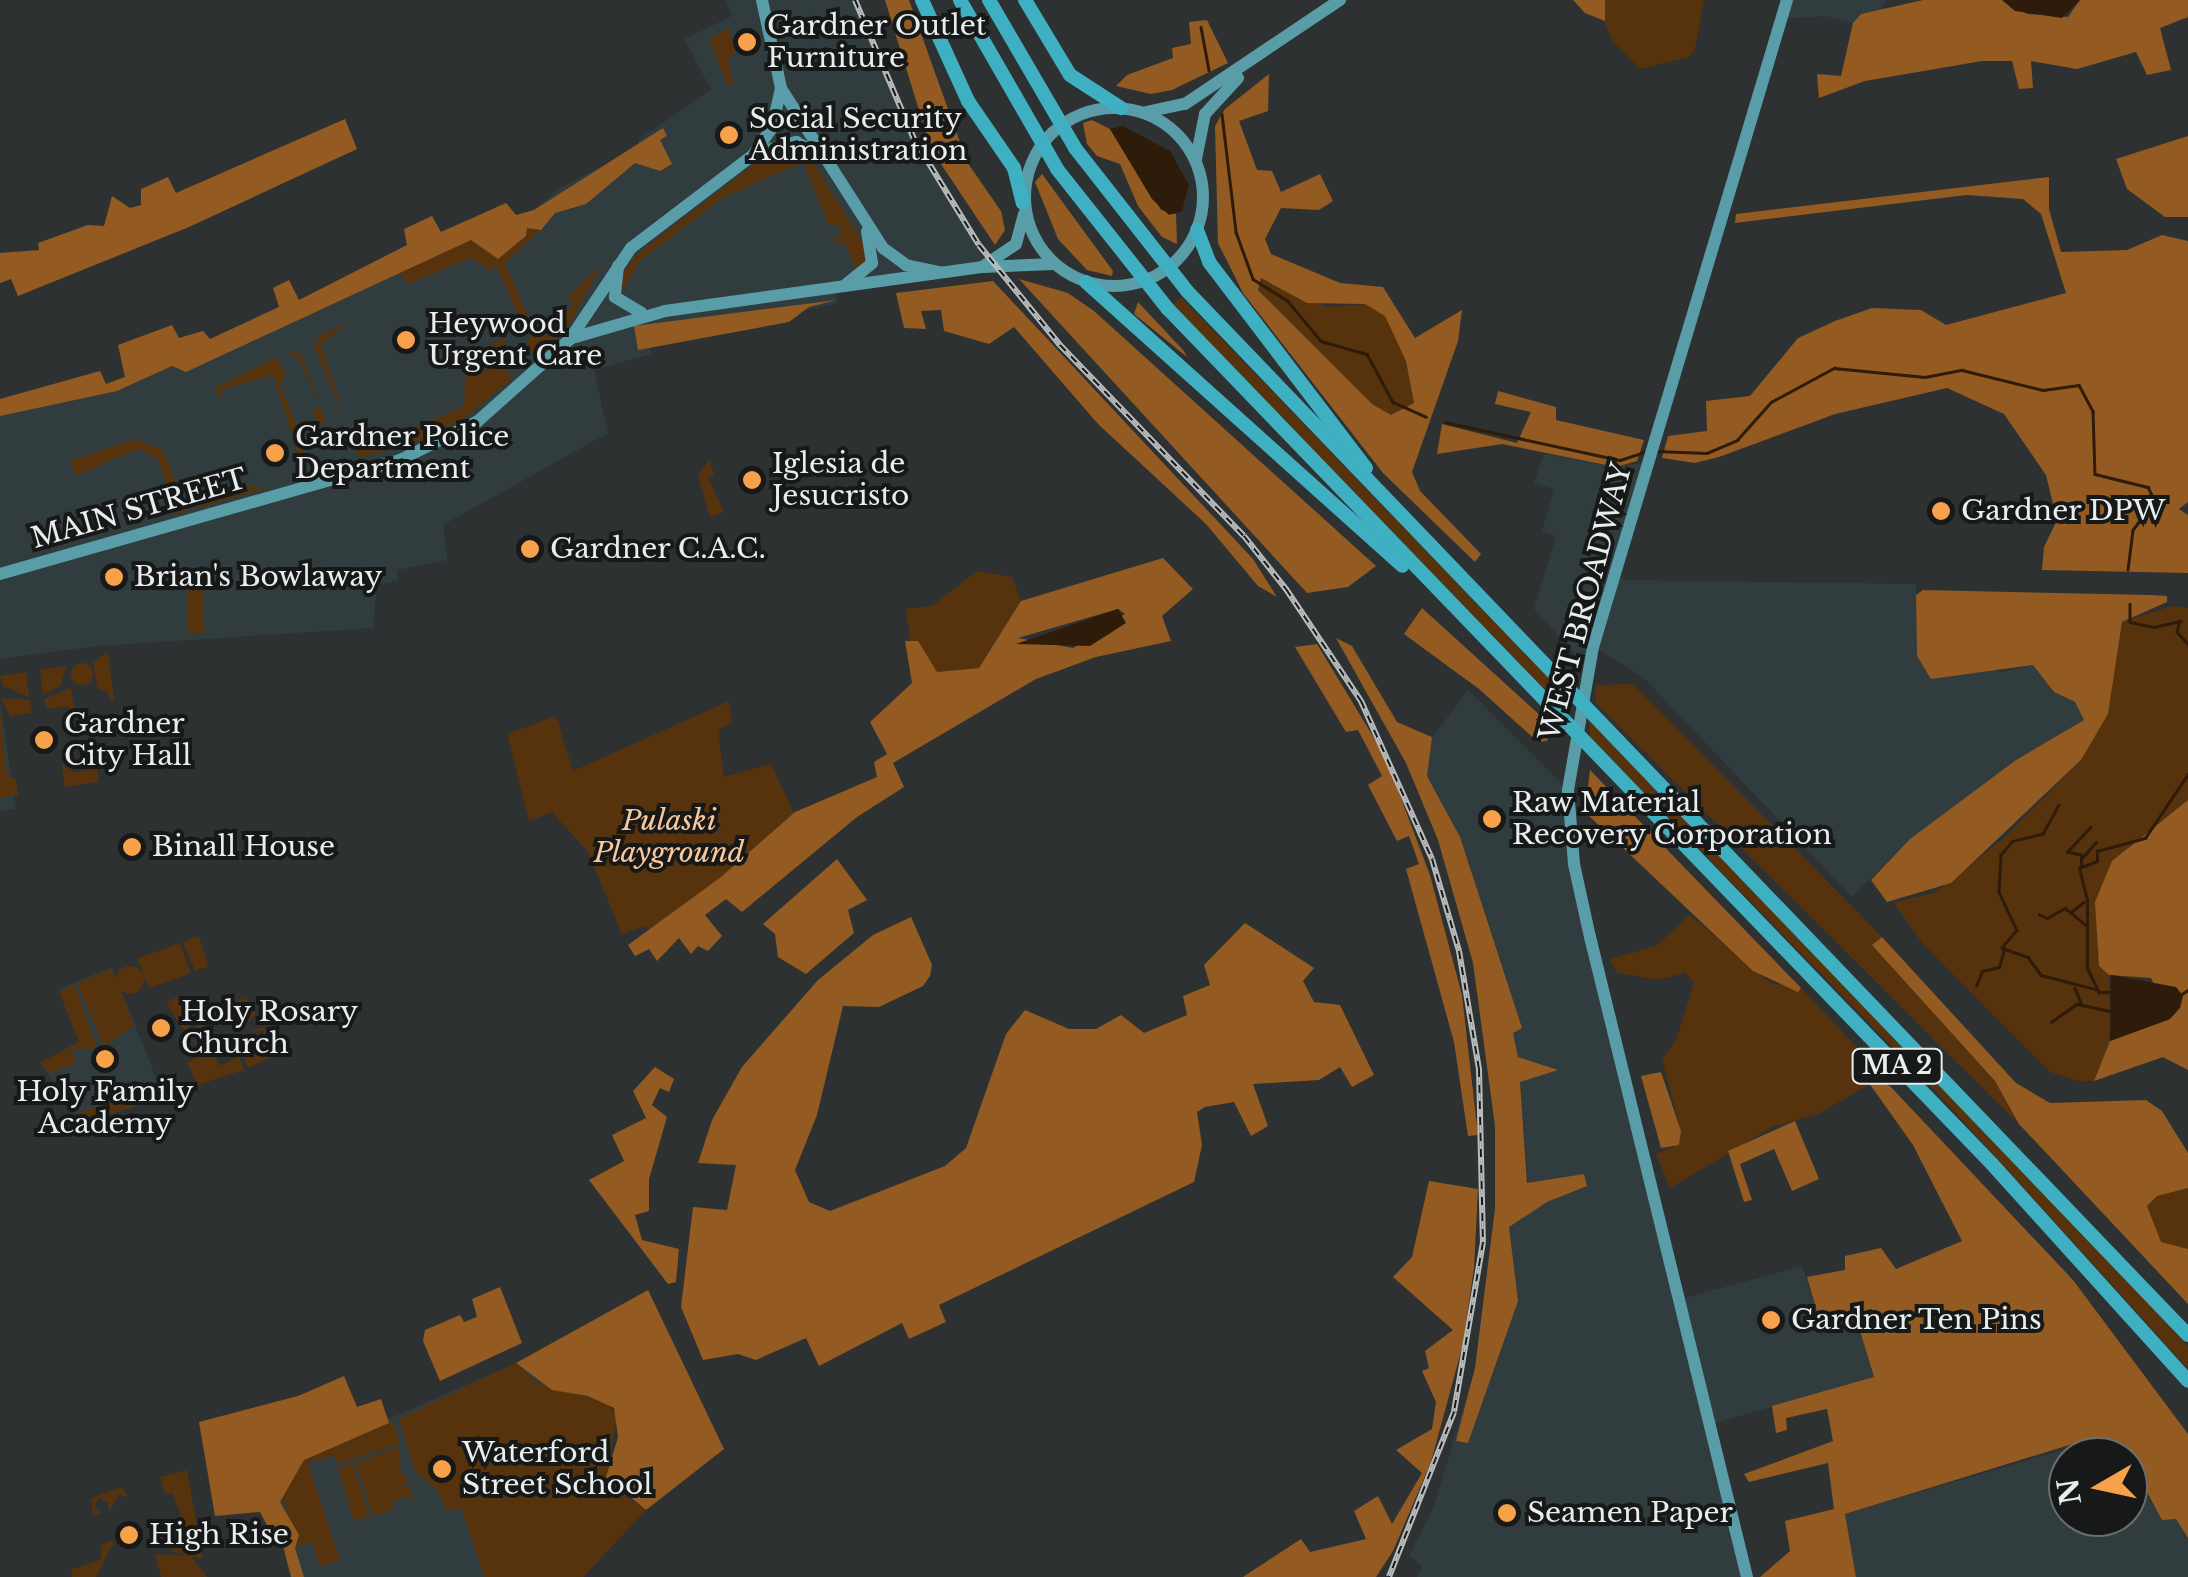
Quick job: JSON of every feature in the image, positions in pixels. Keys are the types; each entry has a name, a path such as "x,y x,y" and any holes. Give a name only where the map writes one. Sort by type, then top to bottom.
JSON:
{"highway":[{"path":"922,0 968,101 1014,168 1024,207"},
{"name":"MA 2","path":"960,0 1057,170 1168,310 1992,1164 2188,1381"},
{"name":"MA 2","path":"990,0 1044,100 1076,148 1188,292 2188,1335"},
{"path":"1025,0 1070,75 1120,108"},
{"path":"1197,230 1211,266 1399,513"},
{"path":"1086,282 1468,624"}],"main road":[{"name":"MAIN STREET","path":"0,574 436,446 478,422 570,339 622,257 753,155 777,119 781,88 762,0"},
{"path":"1138,112 1182,106 1340,0"},
{"name":"WEST BROADWAY","path":"1747,1577 1590,937 1569,819 1571,753 1594,647 1787,0"},
{"path":"1024,207 1056,264 1086,282 1123,285 1150,278 1175,261 1197,230 1203,194 1196,161 1200,126 1211,104 1260,57"},
{"name":"MAIN STREET","path":"781,88 865,225 897,260 942,273"},
{"path":"982,266 1016,244 1032,164 1052,135 1081,115 1120,108 1138,112 1168,128 1196,161"},
{"path":"753,155 796,142 826,162"},
{"path":"832,291 869,270 872,252 865,225"},
{"path":"622,257 613,288 619,304 636,312 665,312 832,291 982,266 1056,264"},
{"path":"570,339 665,312"}],"shaded area":[{"path":"726,0 855,0 900,110 979,245 983,266 836,291 837,304 648,335 651,354 594,370 608,433 443,525 447,560 397,570 398,580 377,585 373,628 97,646 0,659 0,399 100,371 106,384 125,377 118,345 172,325 179,338 203,331 210,339 279,307 273,288 289,280 299,300 407,245 404,229 432,216 441,232 506,203 516,215 534,210 557,190 639,147 638,140 711,90 685,39 732,16"},
{"path":"885,0 909,0 967,162 1001,211 1005,230 995,245 931,149"},
{"path":"1573,0 1605,0 1605,21 1585,13"},
{"path":"1787,0 1886,0 1880,11 1861,14 1853,23 1826,16 1781,19"},
{"path":"1923,0 2002,0 2027,14 2068,17 2080,0 2188,0 2188,17 2160,28 2171,70 2147,75 2136,52 2077,69 2031,61 2033,88 2019,89 2012,61 1982,61 1865,81 1819,98 1817,74 1841,76 1853,23 1861,14"},
{"path":"2002,0 2080,0 2062,18 2015,11"},
{"path":"1207,20 1228,63 1172,90 1151,94 1116,86 1127,75 1173,58 1172,48 1191,44 1189,22"},
{"path":"1269,74 1268,111 1239,121 1257,170 1272,171 1281,192 1320,174 1333,201 1319,210 1281,208 1265,239 1271,254 1340,283 1383,287 1415,338 1462,310 1458,341 1412,472 1420,491 1481,554 1475,562 1383,473 1243,293 1218,243 1215,126 1225,109","holes":["1261,278 1307,303 1365,304 1385,316 1406,361 1414,403 1391,415 1372,404 1258,290"]},
{"path":"345,119 357,149 189,227 18,296 11,279 0,283 0,253 39,250 38,243 88,225 104,226 112,196 130,208 141,205 141,189 168,177 176,193"},
{"path":"1092,120 1110,129 1161,210 1176,214 1177,244 1162,237 1138,206 1120,164 1097,156 1087,144 1083,123"},
{"path":"1123,126 1170,151 1189,185 1182,211 1169,215 1152,199 1110,129"},
{"path":"663,128 667,136 660,140 672,164 660,171 635,163 586,204 555,213 541,230 527,228 526,236 498,259 471,240 186,372 172,366 117,391 0,416 0,399 100,371 106,384 125,377 118,345 172,325 179,338 203,331 210,339 279,307 273,288 289,280 299,300 407,245 404,229 432,216 441,232 506,203 516,215 534,210"},
{"path":"2188,136 2188,217 2165,217 2127,189 2116,159"},
{"path":"1042,174 1113,271 1112,276 1087,270 1058,239 1035,182"},
{"path":"2049,177 2049,209 2061,252 2127,250 2162,235 2188,241 2188,502 2179,509 2188,515 2188,573 2042,570 2044,547 2057,520 2046,475 2004,414 1947,388 1835,414 1695,463 1662,458 1668,436 1707,431 1706,401 1750,396 1798,338 1835,321 1872,308 1921,310 1946,325 2066,293 2041,214 2023,199 1967,195 1735,223 1736,214"},
{"path":"1019,279 1068,293 1094,311 1376,566 1348,587 1307,593"},
{"path":"993,281 1253,559 1277,597 1258,586 1206,524 1098,424 1014,327 989,344 944,331 941,310 921,311 926,329 904,328 896,293"},
{"path":"837,300 809,307 789,322 638,350 634,326"},
{"path":"1138,302 1184,351 1187,357 1134,314"},
{"path":"1498,391 1556,407 1556,420 1644,440 1637,461 1616,467 1502,444 1437,454 1442,424 1517,443 1531,412 1495,404"},
{"path":"1544,454 1616,467 1648,462 1615,573 1624,580 1916,584 1917,656 2002,672 2033,665 2054,692 2075,702 2084,720 2016,760 1910,839 1852,897 1644,678 1594,647 1590,661 1575,654 1534,609 1556,536 1542,532 1554,489 1534,483"},
{"path":"1163,558 1193,589 1162,616 1171,641 1096,657 1036,679 893,763 904,787 857,817 742,912 726,899 705,915 722,936 708,951 698,946 691,954 679,938 657,961 649,949 635,956 628,945 721,877 795,812 877,777 874,762 887,754 870,722 912,683 905,641 918,641 937,672 979,668 1021,601","holes":["1118,609 1125,614 1073,648 1018,638"]},
{"path":"1923,590 2150,595 2167,596 2167,602 2122,622 2108,714 2081,760 1951,883 1887,902 1871,880 1910,839 2016,760 2084,720 2075,702 2054,692 2033,665 1931,679 1917,656 1916,595"},
{"path":"1422,608 1553,727 1547,741 1538,742 1479,689 1404,634"},
{"path":"1118,609 1126,623 1090,646 1016,644"},
{"path":"1336,638 1352,646 1397,722 1432,737 1427,776 1460,837 1522,1028 1513,1033 1518,1057 1558,1070 1520,1082 1527,1183 1584,1174 1587,1186 1547,1202 1509,1227 1518,1301 1468,1443 1456,1441 1475,1368 1495,1209 1495,1126 1473,963 1438,840 1406,763"},
{"path":"1317,644 1385,756 1430,875 1462,995 1478,1135 1468,1136 1454,1042 1406,869 1419,864 1409,836 1397,841 1368,785 1382,776 1358,730 1346,732 1295,647"},
{"path":"1468,690 1568,790 1574,864 1681,1299 1802,1266 1823,1329 1857,1320 1874,1378 1711,1424 1747,1577 1417,1577 1422,1566 1409,1556 1434,1506 1475,1368 1495,1209 1584,1174 1528,1183 1520,1082 1460,837 1427,776 1431,739"},
{"path":"0,700 16,809 0,811"},
{"path":"1590,770 1801,988 1798,992 1753,971 1585,812"},
{"path":"2188,800 2188,1070 2163,1057 2094,1081 2110,1041 2170,1019 2151,978 2109,975 2099,966 2095,902 2112,861"},
{"path":"837,859 867,900 848,910 854,933 806,974 778,957 775,934 763,924"},
{"path":"911,917 932,965 930,976 923,986 879,1007 843,1006 817,1115 795,1170 809,1202 830,1211 945,1166 966,1148 1006,1034 1025,1010 1069,1029 1096,1029 1121,1015 1144,1033 1187,1015 1183,996 1210,985 1204,965 1245,923 1314,968 1303,981 1314,1002 1340,1005 1374,1075 1352,1087 1340,1067 1319,1080 1253,1084 1268,1126 1251,1136 1234,1102 1205,1107 1197,1112 1202,1145 1194,1182 939,1305 946,1322 909,1339 902,1323 819,1366 806,1338 756,1360 738,1354 703,1360 681,1307 693,1207 727,1210 736,1165 698,1163 712,1120 742,1067 818,980 873,935"},
{"path":"1882,937 2016,1083 2050,1103 2146,1100 2162,1111 2188,1153 2188,1188 2157,1196 2147,1206 2161,1242 2188,1249 2188,1304 2019,1124 1995,1081 1872,945"},
{"path":"112,967 164,1098 83,1123 40,1063 79,1042 59,989"},
{"path":"2111,975 2176,987 2183,996 2180,1008 2170,1019 2110,1041"},
{"path":"655,1067 674,1079 669,1092 660,1088 652,1105 667,1117 649,1179 649,1211 635,1215 642,1240 679,1249 676,1282 668,1284 589,1180 624,1161 612,1135 646,1118 633,1091"},
{"path":"1661,1072 1681,1131 1679,1145 1661,1148 1641,1076"},
{"path":"1877,1080 1890,1086 2073,1280 2188,1434 2188,1538 2176,1519 2162,1520 2148,1494 2148,1437 2048,1437 2048,1452 1845,1514 1856,1577 1760,1577 1790,1551 1785,1521 1834,1509 1828,1463 1749,1482 1744,1474 1833,1441 1827,1409 1786,1418 1787,1430 1776,1433 1772,1406 1874,1377 1857,1321 1822,1329 1807,1277 1845,1270 1845,1256 1881,1248 1896,1269 1962,1241 1913,1145 1869,1083"},
{"path":"1795,1121 1819,1179 1792,1191 1774,1149 1740,1164 1752,1200 1744,1202 1728,1151"},
{"path":"1429,1181 1478,1189 1474,1268 1463,1344 1431,1462 1393,1551 1376,1577 1243,1577 1301,1539 1310,1552 1366,1539 1354,1511 1378,1496 1392,1524 1422,1473 1396,1450 1432,1429 1436,1402 1422,1371 1429,1368 1425,1351 1453,1330 1393,1277 1412,1257"},
{"path":"500,1287 522,1343 440,1381 423,1341 425,1330 460,1315 464,1322 477,1317 472,1299"},
{"path":"648,1290 724,1449 646,1510 606,1477 618,1437 614,1408 588,1396 552,1390 516,1363"},
{"name":"Waterford Street School","path":"516,1363 552,1390 588,1396 611,1486 646,1510 583,1577 297,1577 263,1474"},
{"path":"344,1376 357,1407 381,1399 389,1423 304,1460 280,1502 299,1535 295,1548 304,1577 291,1577 282,1542 276,1543 260,1512 215,1516 199,1422 298,1396"},
{"path":"2048,1454 2048,1537 2148,1537 2148,1498 2152,1505 2176,1518 2188,1538 2188,1577 1856,1577 1845,1514"}],"green space":[{"path":"1596,0 1704,0 1695,49 1689,57 1640,69 1612,40"},
{"path":"729,28 736,55 728,57 733,84 727,84 709,39"},
{"path":"789,144 808,154 865,246 866,263 858,273 845,244 832,241 842,232 837,224 829,226 803,162 722,198 640,261 621,294 617,280 637,254 775,148"},
{"path":"527,228 541,230 505,263 528,317 537,316 522,329 510,316 517,313 497,267 489,270 471,258 408,284 400,272 471,240 498,258 526,237"},
{"path":"601,265 569,325 538,354 529,351 528,339 553,319 562,322 573,302 568,296"},
{"path":"1261,278 1327,307 1365,304 1386,316 1406,361 1414,403 1391,415 1372,404 1258,290"},
{"path":"1181,297 1567,697 1559,705 1173,305"},
{"path":"348,323 321,345 344,416 314,346 322,334"},
{"path":"500,332 506,340 503,348 458,365 455,352 464,356 501,340"},
{"path":"293,350 301,354 326,423 318,423 312,411 320,407 297,355 288,354"},
{"path":"277,357 285,373 280,385 304,445 301,464 273,375 221,390 221,402 215,388"},
{"path":"503,361 512,379 463,419 413,444 358,457 350,430 356,424 366,441 378,443 464,406 465,377"},
{"path":"135,439 163,450 187,511 174,515 159,460 138,449 75,476 70,461"},
{"path":"710,459 714,475 708,477 724,512 710,517 698,476"},
{"path":"190,466 200,499 248,486 267,488 198,508"},
{"path":"977,571 1012,577 1021,601 979,668 937,672 910,640 906,609 932,606"},
{"path":"187,586 204,586 204,633 187,633"},
{"path":"2172,606 2188,608 2188,800 2128,847 2109,975 2110,1041 2094,1081 2078,1081 2050,1072 1923,944 1894,903 1936,892 2003,839 2081,760 2108,714 2122,622"},
{"path":"108,652 114,699 110,700 108,691 98,690 93,663"},
{"path":"78,663 86,663 93,674 86,685 78,685 71,678 71,670"},
{"path":"66,666 61,685 43,695 40,670"},
{"path":"26,672 29,697 3,686 0,676"},
{"path":"1633,684 1882,937 1873,945 1995,1081 2019,1124 1596,703 1595,685"},
{"path":"71,688 75,716 68,706 47,709 44,699"},
{"path":"1,698 30,700 32,713 10,716"},
{"name":"Pulaski Playground","path":"729,701 732,723 718,730 724,777 771,764 808,844 658,939 646,926 622,934 588,852 552,812 529,821 507,734 556,716 573,771"},
{"path":"0,710 7,776 16,779 18,795 0,798"},
{"path":"1590,721 2162,1317 2188,1347 2188,1369 1943,1099 1590,737"},
{"path":"61,763 74,772 97,769 99,782 65,787"},
{"path":"1690,915 1770,983 1801,988 1876,1068 1877,1080 1818,1114 1774,1126 1670,1188 1656,1154 1679,1145 1681,1131 1662,1059 1676,1041 1694,983 1685,973 1656,980 1616,972 1610,959 1656,946"},
{"path":"199,936 208,966 195,971 183,942"},
{"path":"180,943 191,973 149,988 138,958"},
{"path":"130,966 140,970 144,980 140,990 130,994 120,990 116,980 120,970"},
{"path":"112,969 134,1026 104,1046 77,983"},
{"path":"75,985 97,1048 71,1050 76,1063 49,1073 40,1063 79,1042 59,991"},
{"path":"181,996 193,1021 185,1033 166,1002"},
{"path":"243,999 252,1002 252,1020 243,1023 234,1020 231,1011 234,1002"},
{"path":"200,1022 210,1041 231,1036 199,1051 193,1032"},
{"path":"264,1027 276,1055 248,1068 243,1055 268,1042 264,1031 249,1031"},
{"path":"211,1050 220,1066 239,1056 244,1070 198,1085 187,1063"},
{"path":"157,1091 162,1098 83,1122 79,1112"},
{"path":"2132,1179 2188,1187 2188,1251 2166,1263"},
{"path":"516,1363 537,1383 604,1401 618,1417 607,1463 611,1486 646,1510 583,1577 485,1577 461,1508 446,1511 439,1492 415,1471 399,1419"},
{"path":"393,1421 400,1444 337,1464 333,1455 308,1463 340,1560 320,1566 312,1542 295,1548 299,1540 282,1497 304,1460"},
{"path":"400,1447 400,1469 409,1484 402,1487 410,1489 414,1502 406,1496 393,1501 394,1509 373,1516 356,1462"},
{"path":"353,1463 369,1517 354,1521 338,1468"},
{"path":"187,1470 203,1559 170,1551 189,1541 173,1493 165,1495 160,1477"},
{"path":"122,1487 128,1498 119,1494 109,1513 109,1503 99,1498 94,1508 101,1513 93,1516 91,1498"},
{"path":"115,1540 96,1577 72,1577 71,1570 100,1560 102,1544"},
{"path":"155,1554 191,1556 207,1577 161,1577"}],"waterway":[{"path":"1201,27 1209,70"},
{"path":"1222,114 1236,232 1253,279 1287,300 1321,341 1367,354 1393,402 1426,417"},
{"path":"1655,451 1707,453 1737,440 1771,402 1834,368 1925,377 1962,370 2043,390 2079,385 2093,411 2095,474 2148,487 2155,501 2133,530 2128,570"},
{"path":"1445,422 1620,460 1647,451"},
{"path":"2130,604 2130,622 2154,627 2180,621 2177,632 2188,644"},
{"path":"2112,992 2099,993 2087,968 2087,900 2079,868 2097,861 2097,851 2145,838 2188,774"},
{"path":"2059,805 2043,834 2012,842 2001,855 1999,892 2017,930 2002,948 2028,957 2041,975 2095,989"},
{"path":"2081,866 2081,855 2067,852 2090,827"},
{"path":"2082,858 2096,842"},
{"path":"2071,912 2084,902"},
{"path":"2039,914 2047,918 2065,908 2087,926"},
{"path":"1976,986 1982,971 1999,967 2004,949"},
{"path":"2075,988 2081,1003"},
{"path":"2180,995 2188,990"},
{"path":"2051,1022 2077,1004 2110,1011"}],"railway":[{"path":"855,0 914,139 979,245 1060,345 1244,536 1286,589 1361,701 1432,859 1459,951 1479,1069 1483,1242 1454,1412 1389,1577"}],"place":[{"name":"Gardner Outlet Furniture","path":"747,42"},
{"name":"Social Security Administration","path":"729,135"},
{"name":"Heywood Urgent Care","path":"406,340"},
{"name":"Gardner Police Department","path":"275,453"},
{"name":"Iglesia de Jesucristo","path":"752,480"},
{"name":"Gardner DPW","path":"1941,511"},
{"name":"Gardner C.A.C.","path":"530,549"},
{"name":"Brian's Bowlaway","path":"114,577"},
{"name":"Gardner City Hall","path":"44,740"},
{"name":"Raw Material Recovery Corporation","path":"1492,819"},
{"name":"Binall House","path":"132,847"},
{"name":"Holy Rosary Church","path":"161,1028"},
{"name":"Holy Family Academy","path":"105,1059"},
{"name":"Gardner Ten Pins","path":"1771,1320"},
{"name":"Waterford Street School","path":"442,1469"},
{"name":"Seamen Paper","path":"1507,1513"},
{"name":"High Rise","path":"129,1535"}]}
